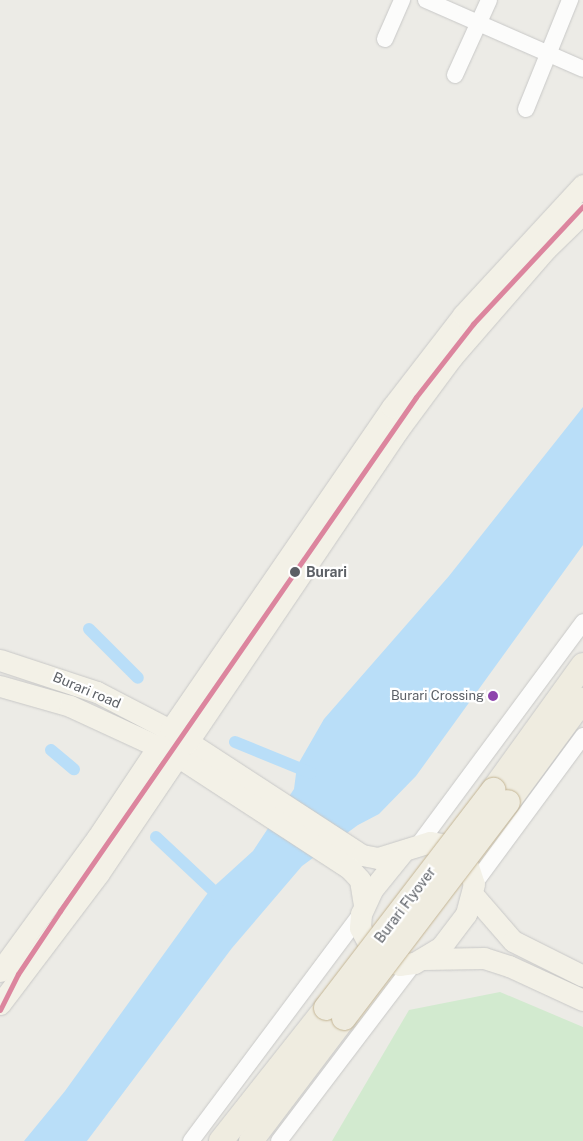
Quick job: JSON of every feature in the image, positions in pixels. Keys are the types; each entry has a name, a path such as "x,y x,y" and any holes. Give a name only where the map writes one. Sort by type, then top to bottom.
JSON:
{"highway":[{"name":"Burari Flyover","path":"221,1141 493,790 583,665"},
{"name":"Burari Flyover","path":"251,1141 583,700"}],"main road":[{"path":"0,1004 99,873 173,743 392,407 463,315 583,185"},
{"path":"0,971 97,838 173,743 452,357 546,249 583,213"},
{"name":"Burari road","path":"0,660 97,692 173,743"},
{"name":"Burari road","path":"0,686 70,706 173,743"},
{"path":"173,743 356,862 378,858 411,848 441,844 451,848 467,863 474,889 513,941 583,976"},
{"path":"362,909 381,876 411,848"},
{"path":"356,862 360,880 362,909 360,928 365,942 374,954 393,963 484,958 509,966 583,1000"},
{"path":"419,961 456,932 474,889"}],"street":[{"path":"385,39 402,0"},
{"path":"426,0 478,21 583,69"},
{"path":"455,75 488,0"},
{"path":"526,109 570,0"},
{"path":"411,848 583,622"},
{"path":"474,889 583,736"},
{"path":"191,1141 362,909"},
{"path":"279,1141 372,1018 419,961"},
{"path":"314,976 372,1018"}],"green space":[{"path":"500,992 583,1027 583,1141 332,1141 409,1010"}],"water":[{"path":"583,407 583,545 416,776 379,814 358,825 302,866 232,948 87,1141 24,1141 65,1091 210,890 253,851 294,789 297,766 324,719 449,576"}],"waterway":[{"path":"89,629 138,678"},
{"path":"235,742 311,773"},
{"path":"51,750 74,769"},
{"path":"156,837 223,900"}],"transit line":[{"path":"0,1010 18,974 60,911 416,397 473,324 583,206"}],"place":[{"name":"Burari","path":"295,572"},
{"name":"Burari Crossing","path":"493,696"}]}
